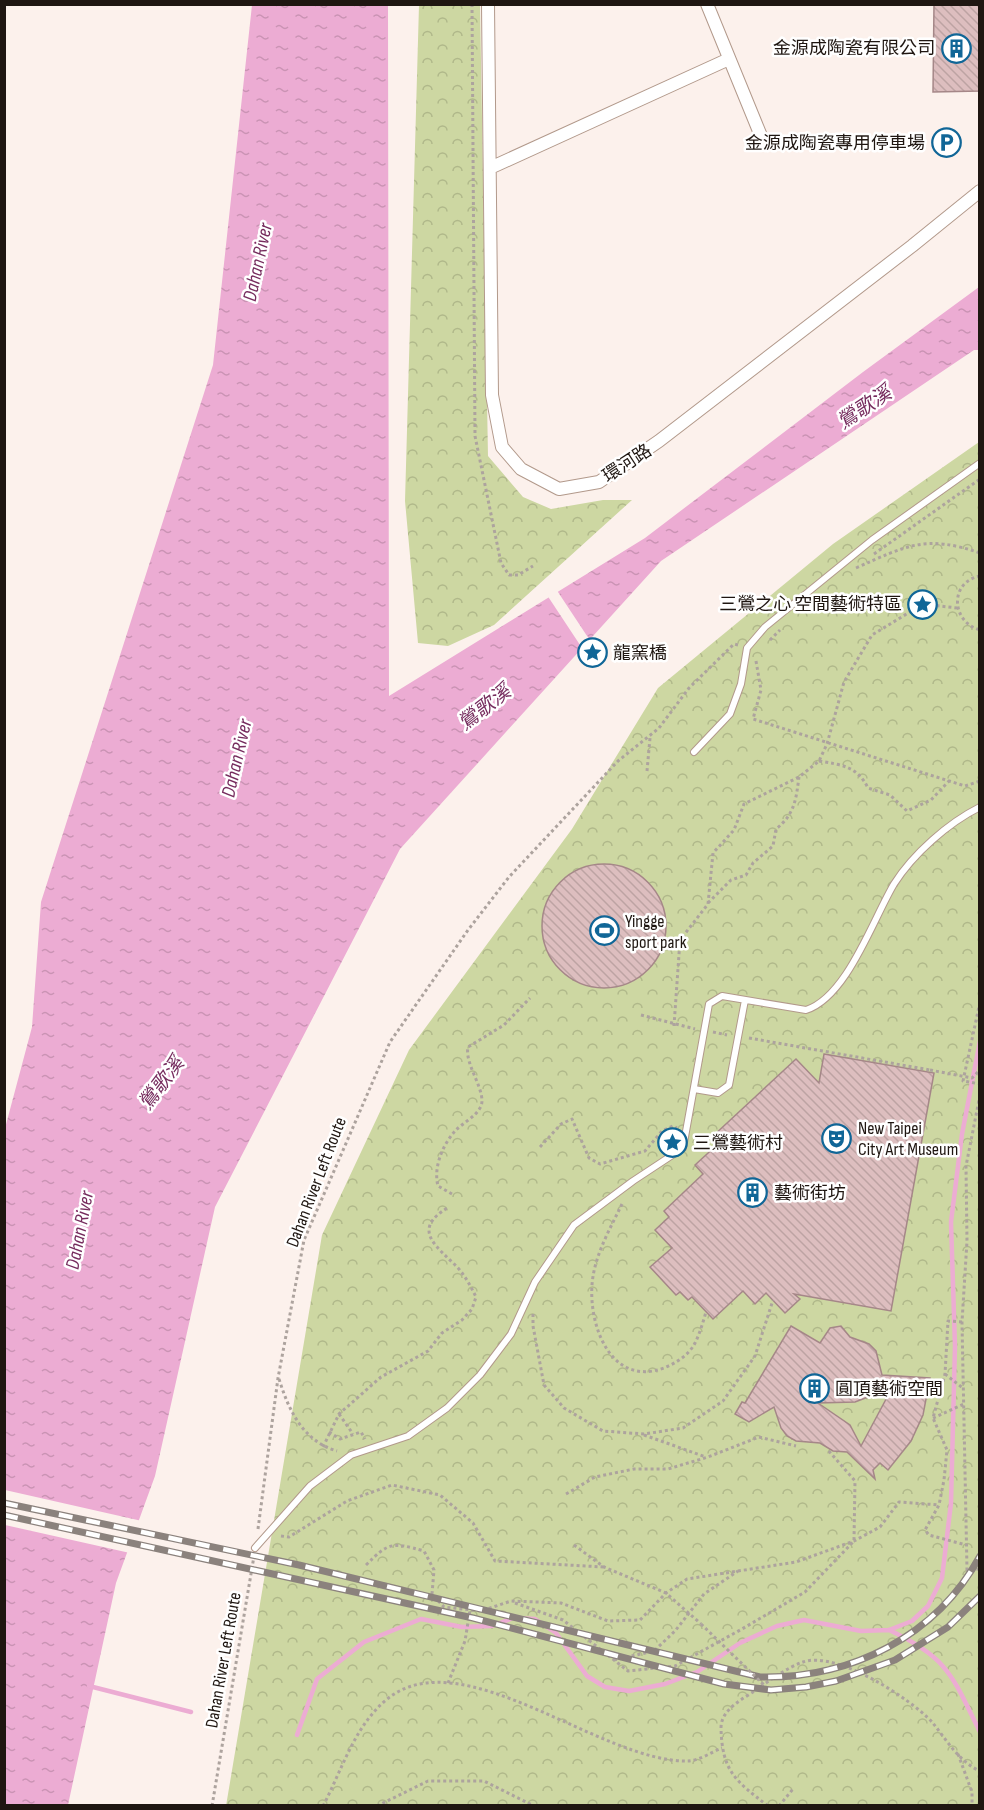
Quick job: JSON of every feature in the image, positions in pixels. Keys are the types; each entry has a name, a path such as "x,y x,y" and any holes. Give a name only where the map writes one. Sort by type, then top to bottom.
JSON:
{"street":[{"name":"環河路","path":"488,4 492,395 502,447 521,469 559,489 598,482 659,441 980,191"},
{"path":"707,4 760,136"},
{"path":"490,168 729,59"}],"lane":[{"path":"694,752 730,714 741,684 747,648 765,627 872,540 980,463"},
{"path":"255,1548 310,1486 351,1455 408,1436 447,1408 480,1375 511,1334 535,1282 574,1225 633,1181 684,1148 709,1004 722,996 806,1010 819,1006 856,955 895,882 923,850 965,814 980,807"},
{"path":"694,1089 718,1093 729,1085 745,1000"}],"path":[{"path":"852,570 911,544 945,543 980,553"},
{"path":"980,576 966,582 960,589 957,608 966,623 980,630"},
{"path":"708,904 713,853 734,830 744,804 799,777 819,761 827,744 844,682 872,635 923,604 957,608"},
{"path":"755,653 761,690 753,720 965,786 980,781"},
{"name":"Dahan River Left Route","path":"212,1806 255,1548 279,1378 304,1240 390,1042 468,930 509,877 618,761 650,738 647,771"},
{"path":"819,761 838,764 861,774 868,788 890,795 907,812 931,800 949,781"},
{"path":"674,1026 680,940 708,904 731,880 746,875 753,863 773,846 776,829 787,820 795,807 799,777"},
{"path":"452,1194 438,1186 435,1175 445,1145 480,1108 483,1100 466,1056 468,1047 504,1025 530,998"},
{"path":"980,1002 972,1030 963,1081 980,1084"},
{"path":"641,1015 674,1026 972,1077 980,1070"},
{"path":"972,1030 980,1032"},
{"path":"980,1095 966,1166 967,1241 962,1322 967,1570 980,1569"},
{"path":"540,1147 568,1119 572,1119 576,1124 590,1158 600,1164 645,1151 662,1131 673,1126 686,1134"},
{"path":"633,1181 601,1247 592,1284 593,1321 606,1349 624,1367 650,1373 677,1363 695,1344 706,1312"},
{"path":"323,1447 339,1414 381,1377 428,1351 442,1334 462,1320 472,1309 476,1297 471,1286 459,1269 435,1247 429,1237 430,1224 437,1214 449,1207"},
{"path":"535,1282 533,1326 544,1385 564,1408 603,1431 644,1434 683,1428 723,1401 755,1356 772,1300"},
{"path":"962,1322 948,1321 945,1374 933,1418 946,1450 939,1505 924,1530 929,1535 966,1545"},
{"path":"945,1374 964,1389"},
{"path":"279,1378 287,1405 309,1437 323,1447 351,1455"},
{"path":"933,1418 964,1404"},
{"path":"339,1414 353,1434"},
{"path":"329,1432 340,1439 361,1432 370,1449"},
{"path":"644,1434 708,1457"},
{"path":"566,1494 595,1477 634,1469 668,1468 708,1457 759,1437 796,1446"},
{"path":"511,1601 563,1620 628,1671 675,1666 805,1592 854,1541 855,1481 828,1450"},
{"path":"267,1534 289,1537 347,1501 392,1485 440,1495 472,1523 495,1561 604,1567"},
{"path":"366,1565 384,1547 396,1543 424,1551 434,1570 432,1594 444,1607 481,1611 511,1601 561,1603 608,1621 640,1620 666,1593 687,1579 796,1562 854,1541 880,1527 899,1502 939,1505"},
{"path":"574,1545 604,1567 666,1593 691,1613 764,1684"},
{"path":"614,1660 654,1651 691,1613 704,1594 740,1569"},
{"path":"448,1683 465,1641 470,1609"},
{"path":"768,1806 733,1779 722,1748 721,1724 729,1709 764,1684 805,1661 839,1663 874,1679 929,1720 957,1753 980,1771"},
{"path":"323,1806 355,1738 386,1700 421,1681 469,1686 546,1712 598,1738 647,1756 690,1761 722,1748"},
{"path":"957,1753 972,1791 972,1806"},
{"path":"377,1806 428,1781 484,1781 534,1806"},
{"path":"779,1806 793,1789"}],"green space":[{"path":"419,5 480,5 488,456 523,497 551,509 603,500 632,500 494,625 448,646 418,643 405,501"},
{"name":"三鶯藝術村","path":"979,442 979,1805 226,1806 322,1235 409,1050 572,829 658,688 833,544"}],"water":[{"path":"252,5 388,5 389,696 645,538 979,287 979,350 974,350 661,561 400,849 215,1207 155,1476 116,1583 68,1805 5,1806 4,1132 32,1027 41,902 213,365"}],"pier":[{"path":"556,589 591,642 584,651 547,595"},
{"path":"5,1490 142,1521 130,1553 5,1525"}],"building":[{"name":"金源成陶瓷有限公司","path":"934,4 980,4 980,91 933,92"},
{"name":"Yingge sport park","path":"604,864 628,869 648,882 661,902 666,926 661,950 648,970 628,983 604,988 580,983 560,970 547,950 542,926 547,902 560,882 580,869"},
{"path":"824,1054 934,1073 891,1311 794,1294 800,1299 785,1313 766,1293 755,1304 743,1291 713,1319 692,1297 688,1300 680,1292 676,1295 650,1267 672,1248 655,1230 669,1217 664,1211 703,1174 695,1165 719,1143 713,1136 796,1059 819,1083"},
{"name":"圓頂藝術空間","path":"791,1326 820,1343 830,1328 841,1326 850,1337 869,1344 876,1351 882,1375 930,1378 923,1415 911,1441 888,1470 880,1463 873,1470 875,1479 847,1452 833,1451 820,1443 796,1441 787,1436 781,1428 774,1407 749,1422 735,1414 742,1402 745,1403","holes":["892,1388 861,1446 850,1425 818,1403 855,1402"]}],"waterway":[{"path":"297,1735 317,1679 364,1642 421,1619 462,1627 492,1626 513,1618 535,1619 556,1633 587,1676 605,1687 629,1691 665,1684 697,1672 740,1643 777,1626 804,1620 861,1631 889,1630 912,1621 928,1606 942,1578 951,1503 955,1346 951,1222 962,1134 980,1041"},
{"path":"889,1630 925,1650 946,1670 955,1682 980,1732"},
{"path":"89,1686 191,1712"}],"railway":[{"path":"4,1503 299,1565 760,1677 793,1676 826,1670 858,1661 887,1648 915,1630 940,1609 962,1585 980,1556"},
{"path":"4,1515 473,1618 724,1684 771,1690 806,1687 836,1681 895,1660 948,1627 980,1596"}],"place":[{"name":"金源成陶瓷有限公司","path":"956,48"},
{"name":"金源成陶瓷專用停車場","path":"946,143"},
{"name":"三鶯之心 空間藝術特區","path":"923,604"},
{"name":"龍窯橋","path":"592,653"},
{"name":"Yingge sport park","path":"604,931"},
{"name":"New Taipei City Art Museum","path":"837,1138"},
{"name":"三鶯藝術村","path":"672,1143"},
{"name":"藝術街坊","path":"753,1193"},
{"name":"圓頂藝術空間","path":"814,1389"}],"water label":[{"name":"Dahan River","path":"257,262"},
{"name":"鶯歌溪","path":"864,407"},
{"name":"鶯歌溪","path":"484,707"},
{"name":"Dahan River","path":"236,758"},
{"name":"鶯歌溪","path":"161,1083"},
{"name":"Dahan River","path":"79,1230"}]}
